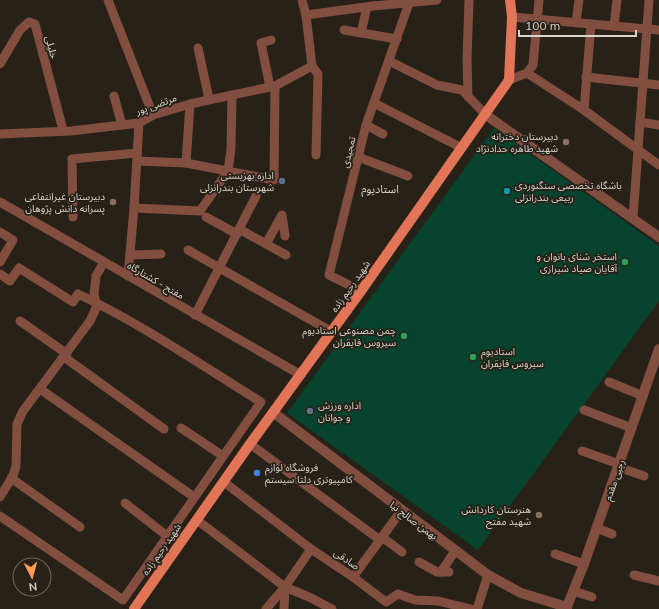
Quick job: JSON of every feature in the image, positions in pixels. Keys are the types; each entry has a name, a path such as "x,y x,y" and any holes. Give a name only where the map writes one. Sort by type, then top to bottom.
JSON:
{"main road":[{"path":"510,0 512,17 510,80"},
{"name":"شهید رحیم زاده","path":"134,609 510,80"}],"street":[{"path":"108,0 153,115"},
{"path":"302,0 306,15 312,66 318,74 316,154"},
{"path":"306,15 370,4 437,0"},
{"path":"468,97 467,59 469,0"},
{"path":"510,80 526,73 534,65 539,0"},
{"path":"576,23 579,0"},
{"path":"614,26 617,0"},
{"path":"633,218 649,0"},
{"name":"تمجیدی","path":"361,291 329,275 366,125 409,2"},
{"path":"361,33 370,4"},
{"path":"512,17 659,30"},
{"name":"خلیلی","path":"0,64 20,30 28,22 35,24 63,130"},
{"path":"584,110 591,24"},
{"path":"344,30 397,39"},
{"path":"73,217 72,159 137,157 186,163 274,180 273,86 262,42 271,40"},
{"path":"198,48 209,99"},
{"path":"388,62 437,85 462,90 486,115 659,237"},
{"name":"مرتضی پور","path":"0,134 139,123 153,115 190,104 273,86 312,66"},
{"path":"526,73 584,110 659,165"},
{"path":"586,77 659,85"},
{"path":"134,208 200,211 228,171 231,149 232,95"},
{"path":"114,96 122,125"},
{"path":"374,103 462,148"},
{"path":"186,163 190,104"},
{"path":"640,122 659,125"},
{"path":"128,276 139,123"},
{"path":"366,125 383,134"},
{"path":"358,156 408,176"},
{"path":"195,315 256,196"},
{"name":"مفتح - کشتارگاه","path":"0,202 301,375"},
{"path":"266,244 282,215 285,236"},
{"path":"206,217 266,244 286,255"},
{"path":"0,232 13,240 0,262"},
{"path":"188,250 332,332"},
{"path":"130,255 161,254"},
{"path":"0,497 16,466 17,424 23,412 90,321 96,308 94,294 96,276 104,262"},
{"path":"0,274 10,280 19,268 73,302 78,294 175,348 261,402 123,600 0,516"},
{"path":"20,321 164,428"},
{"name":"رجبی مقدم","path":"566,608 597,528 659,349"},
{"path":"608,382 643,396"},
{"path":"40,389 194,497"},
{"path":"584,410 632,428"},
{"name":"بهمن صالح نیا","path":"274,413 488,576 521,593 566,608"},
{"path":"181,428 223,456"},
{"path":"250,444 402,552"},
{"path":"582,451 644,476"},
{"path":"11,478 80,527"},
{"name":"صادقی","path":"224,482 311,549 354,577 382,598"},
{"path":"124,503 167,536"},
{"path":"354,577 402,511"},
{"path":"197,520 285,587 332,609"},
{"path":"597,528 612,534"},
{"path":"266,609 285,587 311,549"},
{"path":"419,562 436,572 445,572 455,551"},
{"path":"555,554 584,564"},
{"path":"634,575 659,581"},
{"path":"477,609 488,576"},
{"path":"284,609 285,587"},
{"path":"573,591 592,597"},
{"path":"382,598 386,602 398,594 415,600 438,601 471,609"},
{"path":"380,609 382,598"}],"green space":[{"name":"استادیوم سیروس قایقران","path":"494,128 659,246 659,301 478,550 287,413"}],"place":[{"name":"دبیرستان دخترانه شهید طاهره حدادنژاد","path":"566,142"},
{"name":"اداره بهزیستی شهرستان بندرانزلی","path":"282,181"},
{"name":"باشگاه تخصصی سنگنوردی ربیعی بندرانزلی","path":"507,191"},
{"name":"دبیرستان غیرانتفاعی پسرانه دانش پژوهان","path":"113,202"},
{"name":"استخر شنای بانوان و آقایان صیاد شیرازی","path":"625,262"},
{"name":"چمن مصنوعی استادیوم سیروس قایقران","path":"404,336"},
{"name":"استادیوم سیروس قایقران","path":"473,357"},
{"name":"اداره ورزش و جوانان","path":"310,411"},
{"name":"فروشگاه لوازم کامپیوتری دلتا سیستم","path":"257,473"},
{"name":"هنرستان کاردانش شهید مفتح","path":"539,515"}],"district":[{"name":"استادیوم","path":"380,189"}]}
